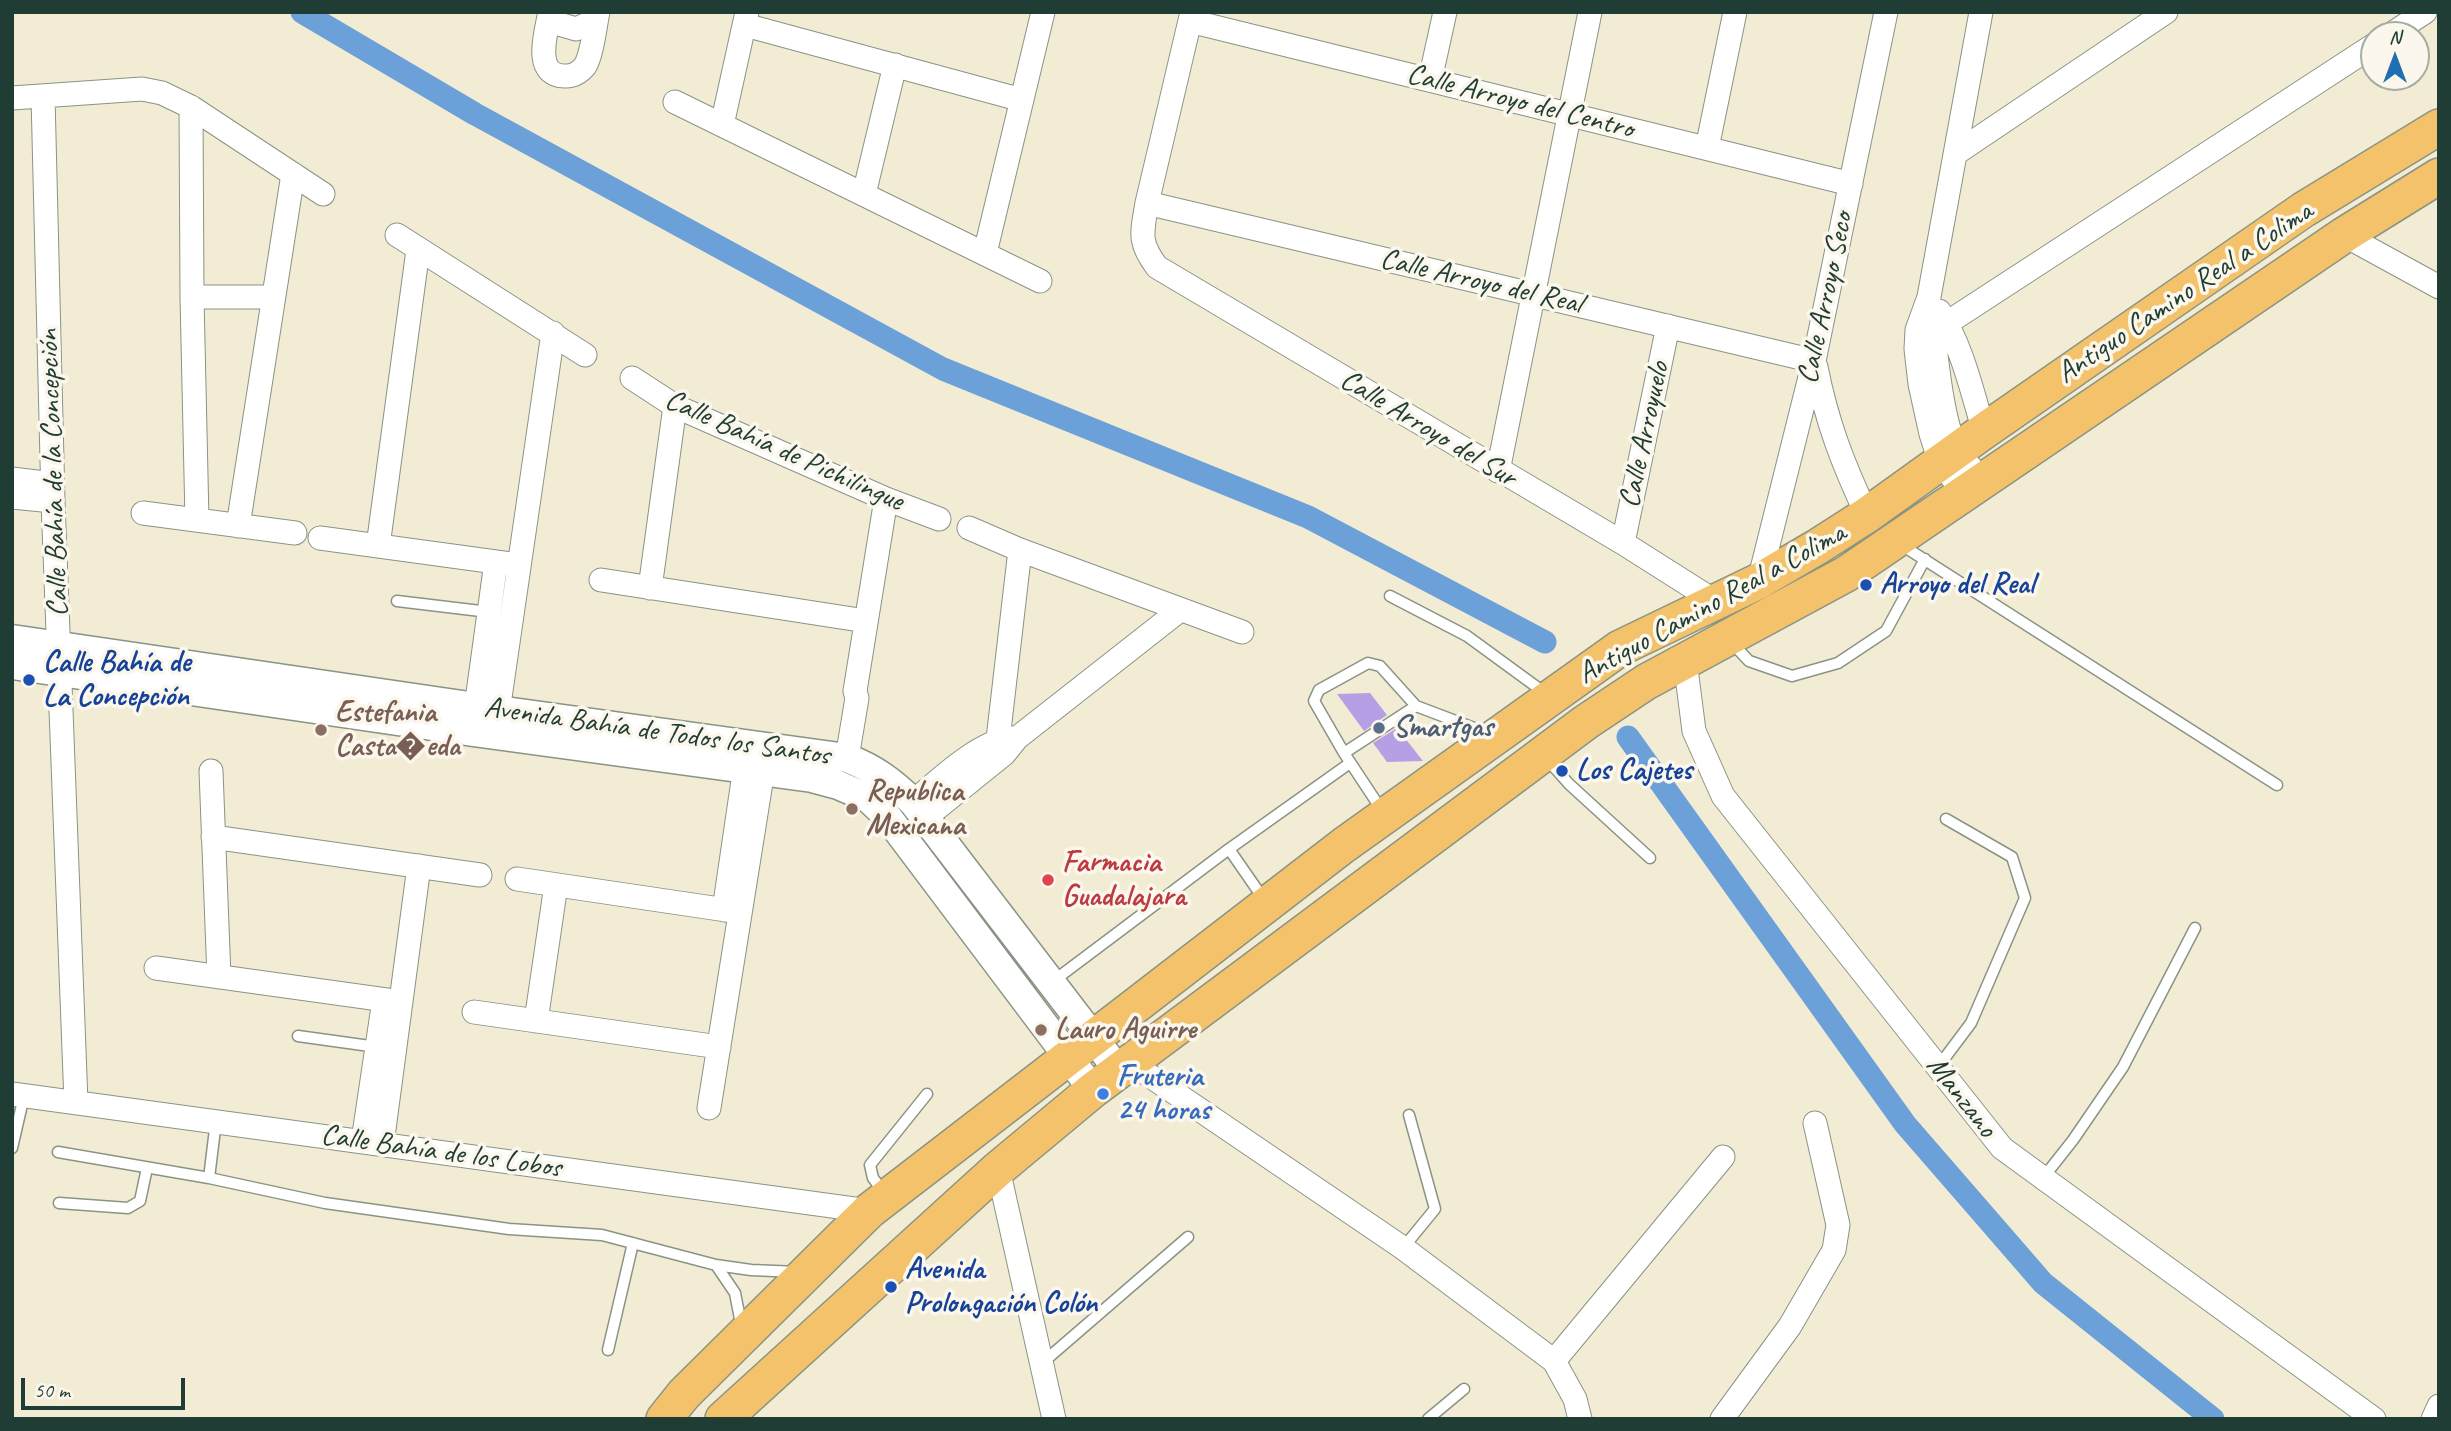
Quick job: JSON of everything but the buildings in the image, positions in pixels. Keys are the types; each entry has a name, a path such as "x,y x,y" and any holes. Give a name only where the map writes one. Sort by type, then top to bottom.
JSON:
{"main road":[{"name":"Antiguo Camino Real a Colima","path":"664,1419 684,1394 878,1204 1266,903 1386,815 1620,648 1759,581 1867,515 2303,210 2439,127"},
{"name":"Antiguo Camino Real a Colima","path":"723,1419 998,1169 1114,1074 1543,755 1646,682 1846,574 2344,235 2439,176"}],"street":[{"path":"550,12 542,53 544,61 553,73 566,76 579,72 587,62 598,14"},
{"path":"550,12 559,24 576,29 585,27 598,14"},
{"path":"985,253 1043,12"},
{"path":"1430,80 1445,12"},
{"path":"1498,471 1590,12"},
{"path":"1707,148 1735,12"},
{"name":"Calle Arroyo Seco","path":"1759,581 1814,361 1886,12"},
{"path":"1973,487 1960,448 1934,404 1929,297 1981,12"},
{"path":"1955,154 2166,12"},
{"path":"1147,204 1191,17"},
{"name":"Calle Arroyo del Centro","path":"1191,17 1430,80 1851,184"},
{"path":"722,125 746,18 895,65 1022,100"},
{"path":"1932,327 2360,54"},
{"path":"864,194 895,65"},
{"path":"12,98 142,89 162,93 191,107 323,194"},
{"name":"Calle Bahía de la Concepción","path":"43,96 53,493 76,1102"},
{"path":"674,102 1040,281"},
{"path":"191,107 197,520"},
{"path":"237,526 293,174"},
{"name":"Calle Arroyo del Sur","path":"1147,204 1142,233 1145,251 1157,267 1623,543 1716,603"},
{"name":"Calle Arroyo del Real","path":"1147,204 1814,361"},
{"path":"397,235 585,355"},
{"path":"2344,235 2439,287"},
{"path":"378,546 418,250"},
{"path":"192,297 273,297"},
{"name":"Calle Arroyuelo","path":"1623,543 1668,326"},
{"path":"1932,327 1966,372 1960,448"},
{"path":"486,721 507,564 553,333"},
{"path":"1814,361 1826,414 1843,466 1867,515"},
{"name":"Calle Bahía de Pichilingue","path":"632,377 675,406 886,499 939,519"},
{"path":"650,588 675,406"},
{"path":"12,479 53,493"},
{"path":"12,496 53,493"},
{"path":"842,757 857,698 855,691 886,499"},
{"path":"144,513 295,533"},
{"path":"969,528 1020,550 1242,632"},
{"path":"320,538 507,564"},
{"path":"1006,744 1020,550"},
{"path":"486,721 489,612 507,564"},
{"path":"601,580 866,621"},
{"path":"920,810 1180,610"},
{"name":"Avenida Bahía de Todos los Santos","path":"12,639 60,658 486,721 838,785 868,798 886,816 1081,1047 1114,1074"},
{"name":"Avenida Bahía de Todos los Santos","path":"12,665 60,658"},
{"name":"Manzano","path":"1685,661 1694,732 1723,796 2002,1148 2374,1419"},
{"name":"Avenida Bahía de Todos los Santos","path":"486,721 842,757 871,768 889,779 920,810 1052,982 1081,1047"},
{"path":"709,1108 719,1046 732,911 754,768"},
{"path":"211,771 219,977"},
{"path":"213,836 480,875"},
{"path":"373,1142 392,1001 419,866"},
{"path":"517,879 732,911"},
{"path":"536,1021 556,885"},
{"path":"156,968 392,1001"},
{"path":"373,1142 377,1047 392,1001"},
{"path":"474,1012 719,1046"},
{"path":"1114,1074 1403,1248 1554,1361 1575,1399 1580,1419"},
{"name":"Calle Bahía de los Lobos","path":"18,1095 878,1204"},
{"path":"1722,1419 1790,1326 1834,1250 1838,1225 1815,1123"},
{"path":"1554,1361 1723,1157"},
{"path":"998,1169 1054,1419"},
{"path":"2433,1419 2439,1406"}],"lane":[{"path":"1894,541 2277,785"},
{"path":"1727,638 1749,661 1793,676 1838,663 1886,631 1925,559"},
{"path":"1390,596 1467,636 1550,697"},
{"path":"397,601 489,612"},
{"path":"1386,815 1347,758 1314,701 1319,690 1368,663 1380,666 1416,706 1495,736"},
{"path":"1052,982 1416,706"},
{"path":"1543,755 1569,784 1650,858"},
{"path":"1938,1067 1971,1023 2025,898 2012,856 1947,819"},
{"path":"1228,849 1266,903"},
{"path":"2043,1178 2073,1140 2123,1067 2194,928"},
{"path":"298,1036 377,1047"},
{"path":"878,1204 870,1165 927,1094"},
{"path":"12,1148 18,1095"},
{"path":"1403,1248 1435,1209 1409,1115"},
{"path":"209,1178 216,1121"},
{"path":"58,1152 209,1178 325,1203 509,1229 602,1235 716,1265 751,1270 807,1272"},
{"path":"59,1203 128,1208 140,1201 147,1168"},
{"path":"1041,1364 1188,1237"},
{"path":"608,1350 633,1243"},
{"path":"716,1265 735,1293 744,1335"},
{"path":"1428,1419 1464,1388"}],"waterway":[{"path":"302,12 475,114 943,369 1308,517 1545,642"},
{"path":"1628,737 1905,1124 2043,1283 2213,1419"}],"place":[{"name":"Arroyo del Real","path":"1866,585"},
{"name":"Calle Bahía de La Concepción","path":"29,680"},
{"name":"Smartgas","path":"1379,728"},
{"name":"Estefania Casta�eda","path":"321,730"},
{"name":"Los Cajetes","path":"1562,771"},
{"name":"Republica Mexicana","path":"852,809"},
{"name":"Farmacia Guadalajara","path":"1048,880"},
{"name":"Lauro Aguirre","path":"1041,1030"},
{"name":"Fruteria 24 horas","path":"1103,1094"},
{"name":"Avenida Prolongación Colón","path":"891,1287"}]}
